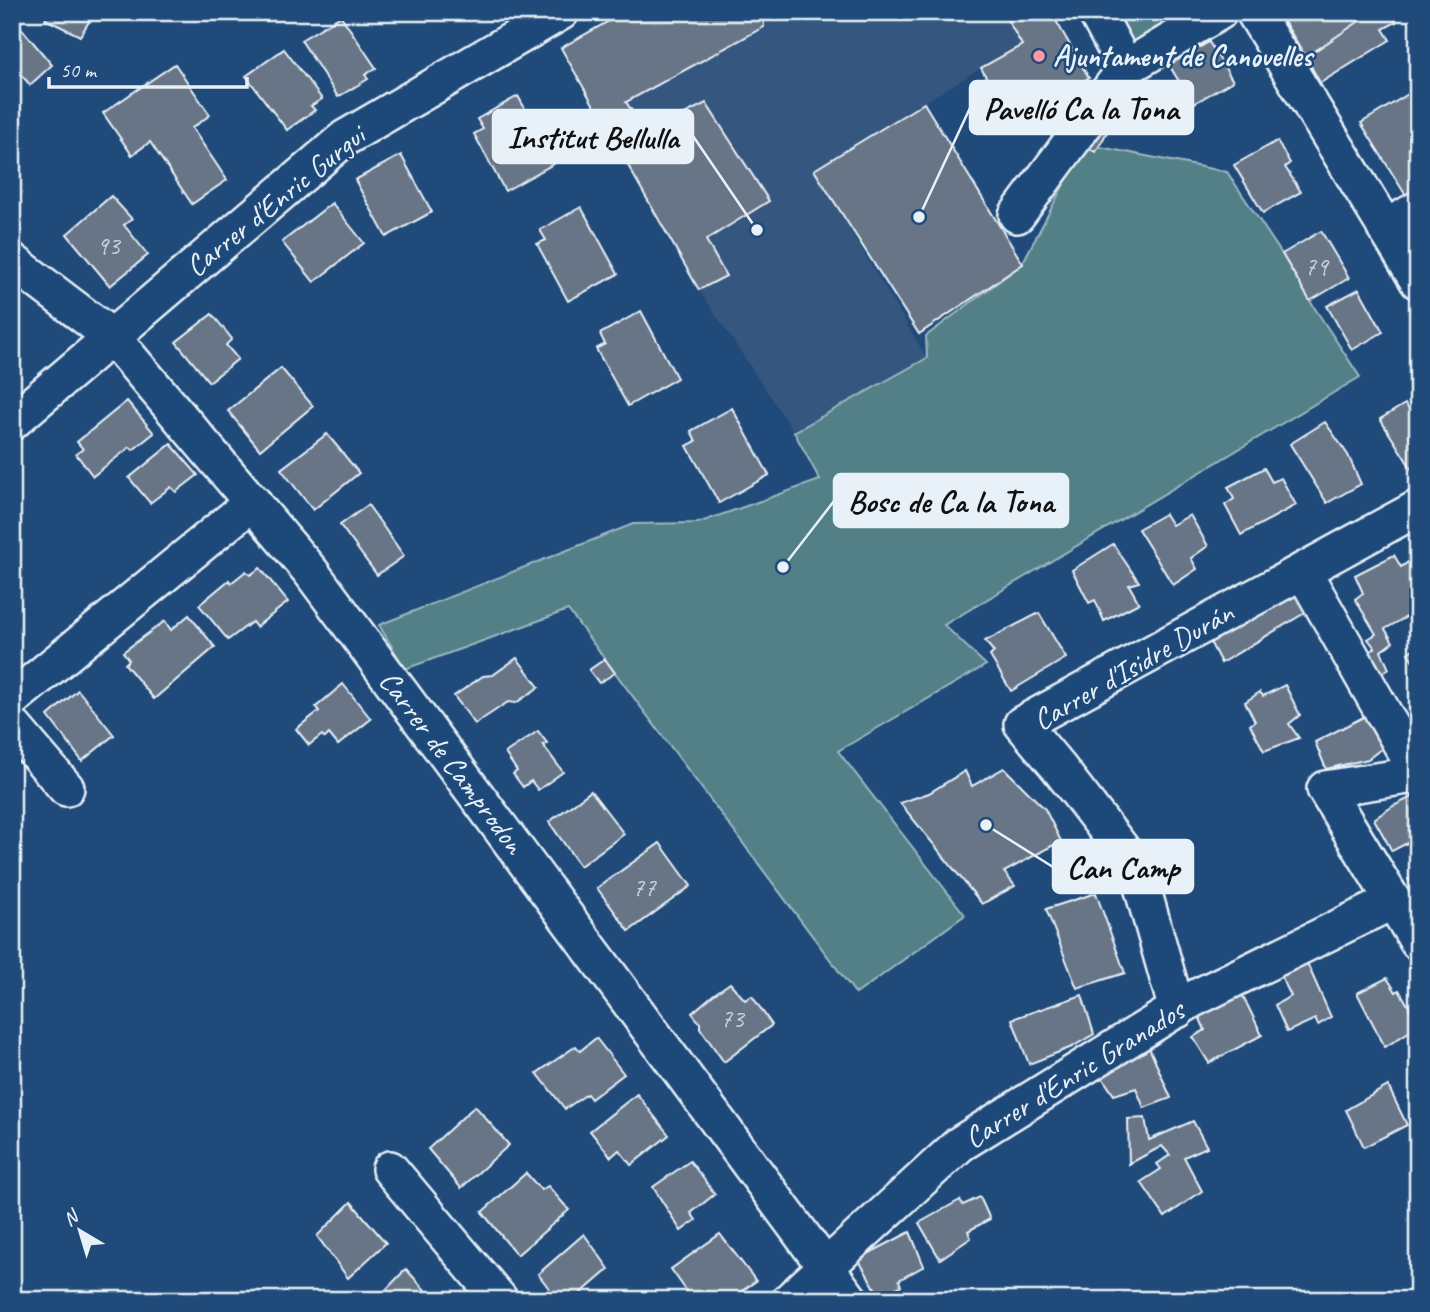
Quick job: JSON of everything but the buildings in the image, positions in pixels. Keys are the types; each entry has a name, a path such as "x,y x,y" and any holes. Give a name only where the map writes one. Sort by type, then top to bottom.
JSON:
{"street":[{"name":"Carrer d'Enric Gurgui","path":"12,422 345,138 561,12"},
{"path":"1096,12 1126,68"},
{"path":"1017,215 1126,68 1219,12"},
{"path":"1254,12 1418,281"},
{"path":"1385,229 1418,209"},
{"name":"Carrer de Camprodon","path":"12,261 112,337 319,583 850,1300"},
{"path":"12,699 253,502"},
{"name":"Carrer d'Isidre Durán","path":"1177,1010 1137,869 1022,724 1418,508"},
{"path":"1303,571 1418,775 1325,789 1418,942"},
{"path":"12,725 66,788"},
{"name":"Carrer d'Enric Granados","path":"790,1300 960,1143 1194,999 1393,901"},
{"path":"390,1169 500,1300"}],"shaded area":[{"path":"625,12 1003,12 1022,45 814,170 927,358 794,432 699,290 561,48"}],"green space":[{"path":"1109,12 1201,12 1131,56"},
{"path":"1085,144 1227,172 1360,377 944,625 986,665 838,751 965,915 856,994 568,610 405,669 379,625 633,524 698,523 820,480 794,432 927,358 926,336 1022,264"}],"place":[{"name":"Ajuntament de Canovelles","path":"1039,56"},
{"name":"Pavelló Ca la Tona","path":"919,217"},
{"name":"Institut Bellulla","path":"757,230"},
{"name":"Bosc de Ca la Tona","path":"783,567"},
{"name":"Can Camp","path":"986,825"}]}
